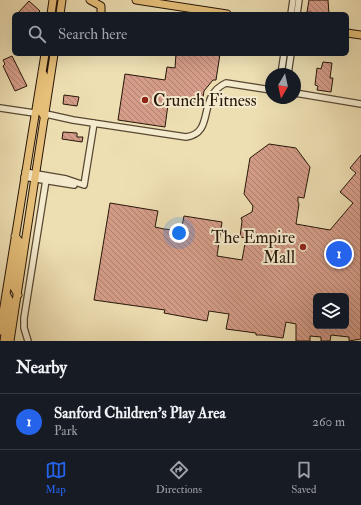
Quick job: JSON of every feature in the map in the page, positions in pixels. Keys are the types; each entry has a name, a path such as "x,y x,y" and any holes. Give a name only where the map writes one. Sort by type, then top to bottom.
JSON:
{"main road":[{"path":"51,12 53,0"},
{"path":"60,12 62,0"},
{"path":"90,0 100,6 101,12"},
{"path":"136,0 213,12"},
{"path":"349,33 361,35"},
{"path":"0,331 34,113 45,56"},
{"path":"10,341 46,116 54,56"},
{"path":"42,72 45,80 40,109 42,114 46,116"},
{"path":"15,236 19,241 19,246 13,286 18,295"},
{"path":"4,341 10,301 6,294"}],"street":[{"path":"291,12 293,0"},
{"path":"297,12 299,0"},
{"path":"282,68 284,56"},
{"path":"289,68 291,56"},
{"path":"46,116 185,137 192,136 201,129 210,97 214,90 221,85 226,83 265,89"},
{"path":"301,94 361,104"},
{"path":"0,108 34,113"},
{"path":"84,185 94,123"},
{"path":"25,175 66,179 84,185"},
{"path":"36,176 46,180 84,185"},
{"path":"28,341 24,318 46,180"}],"building":[{"path":"309,0 328,0 329,12 307,12"},
{"path":"29,1 40,11 39,12 19,12"},
{"path":"12,56 27,86 15,91 3,66 5,64 3,60"},
{"path":"176,56 220,56 216,80 213,80 204,91 202,103 188,101 188,103 182,102 182,99 169,97 165,127 118,120 125,74 165,80 167,67 175,68"},
{"path":"323,62 332,63 330,78 333,78 331,92 317,90 318,86 315,85 317,68 321,69"},
{"path":"64,95 79,97 77,106 63,104"},
{"path":"63,132 77,133 77,137 83,137 82,142 62,139"},
{"name":"The Empire Mall","path":"269,144 296,148 310,167 304,198 298,197 299,204 296,224 330,230 353,203 340,192 356,173 350,168 361,155 361,339 349,341 349,337 331,335 330,341 321,341 321,337 310,336 310,341 296,341 296,324 286,322 283,338 256,335 256,333 226,329 229,314 209,311 207,321 164,313 165,310 94,300 110,203 158,211 155,227 164,229 181,231 184,216 222,222 217,256 242,260 246,238 240,237 241,218 252,212 253,206 244,194 250,158"}],"place":[{"name":"Crunch Fitness","path":"145,100"},
{"name":"The Empire Mall","path":"303,247"},
{"name":"Sanford Children's Play Area","path":"339,254"}]}
